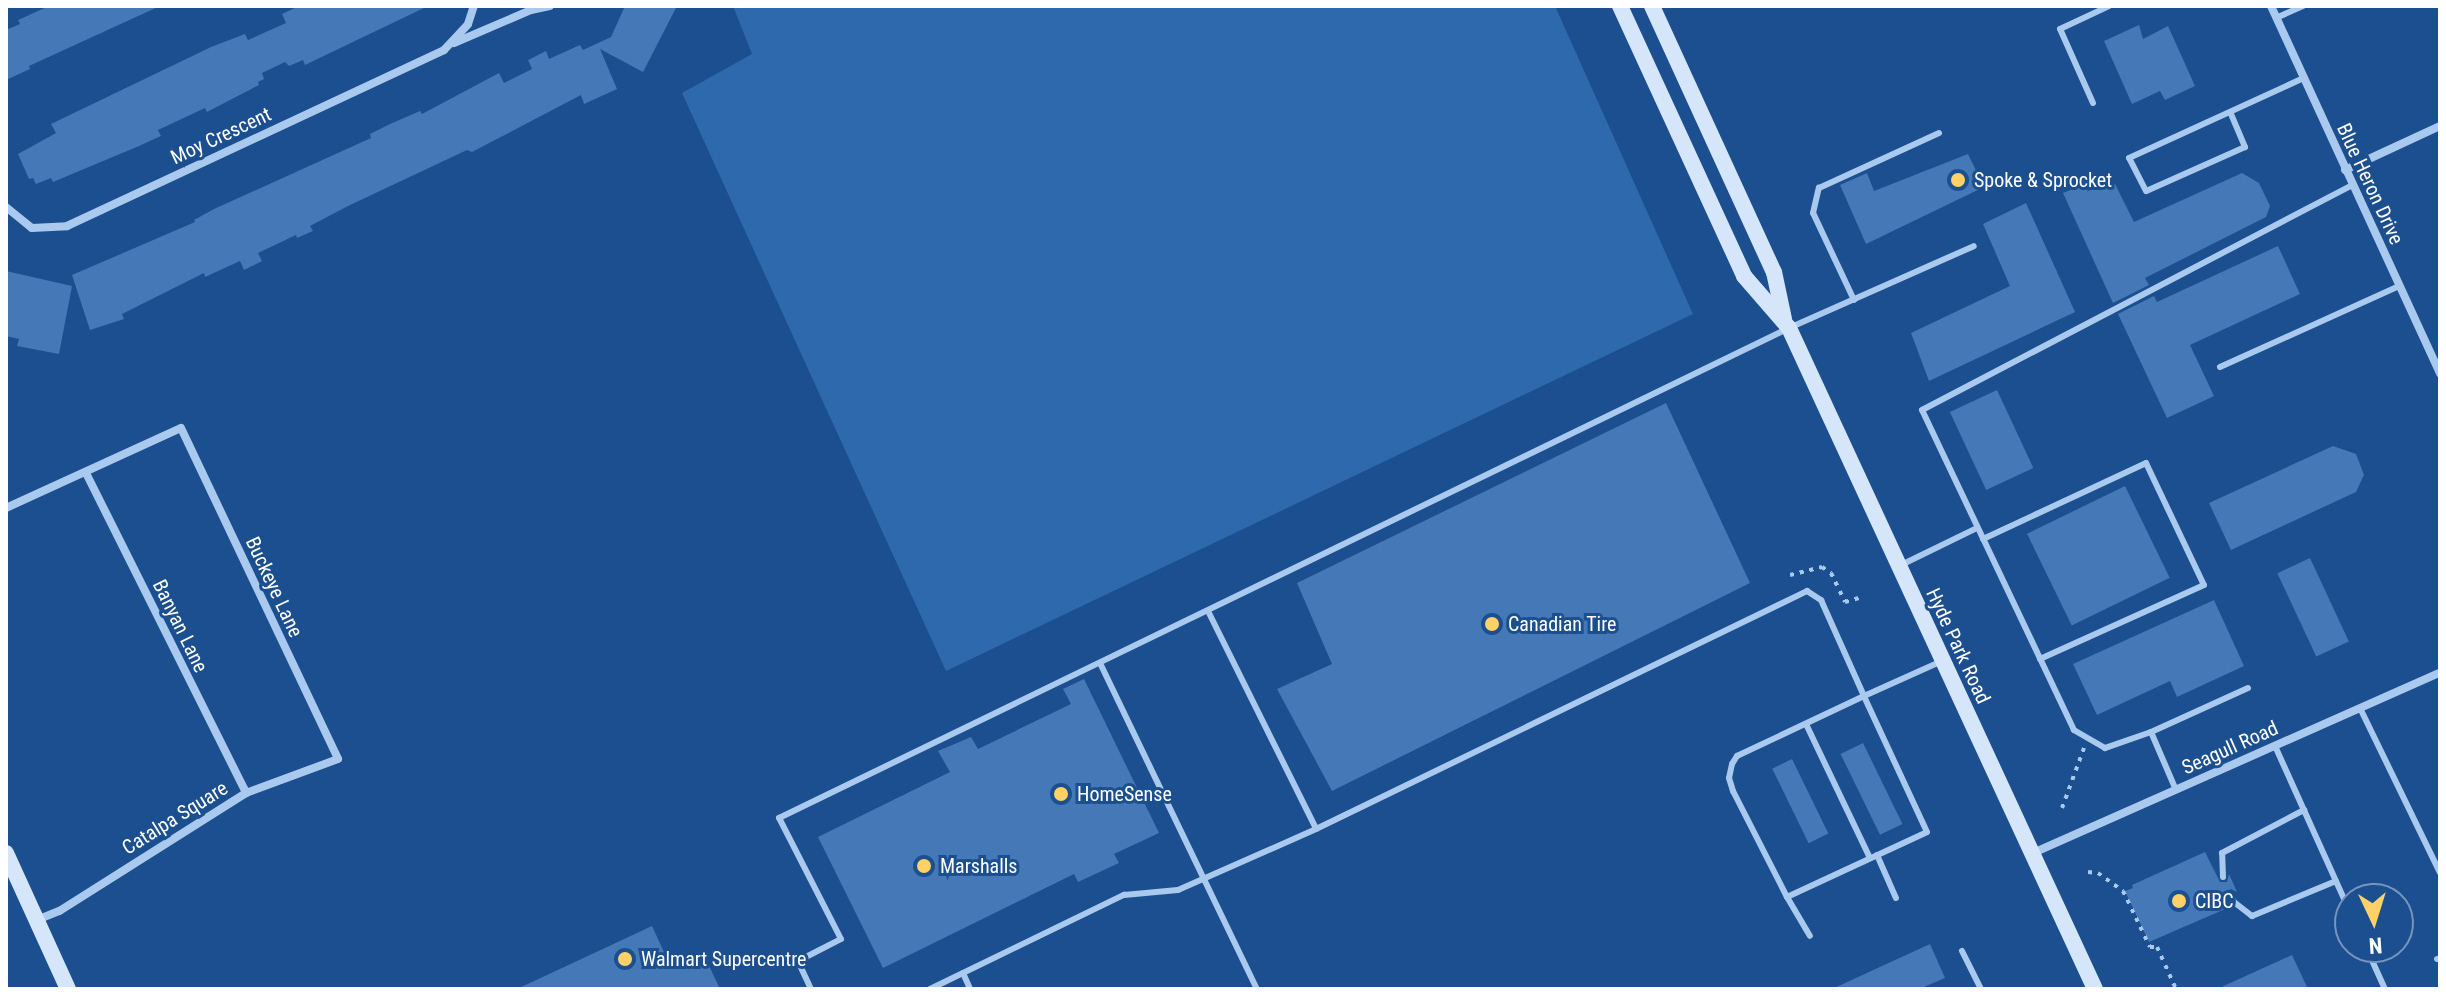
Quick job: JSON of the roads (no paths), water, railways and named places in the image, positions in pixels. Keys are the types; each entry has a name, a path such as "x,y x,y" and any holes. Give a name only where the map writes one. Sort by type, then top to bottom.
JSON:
{"main road":[{"name":"Hyde Park Road","path":"1620,6 1744,276 1787,324"},
{"name":"Hyde Park Road","path":"1652,6 1774,272 1787,324 2095,989"},
{"path":"6,853 68,989"}],"street":[{"path":"451,45 468,24 474,6"},
{"name":"Moy Crescent","path":"6,207 20,222 32,228 67,226 451,45 531,10 550,6"},
{"name":"Blue Heron Drive","path":"2271,6 2440,374"},
{"path":"2345,170 2440,126"},
{"name":"Buckeye Lane","path":"86,473 181,428 338,759"},
{"path":"6,508 86,473"},
{"name":"Banyan Lane","path":"86,473 246,793"},
{"name":"Seagull Road","path":"2033,853 2440,673"},
{"name":"Catalpa Square","path":"36,921 59,911 246,793 338,759"}],"lane":[{"path":"2093,103 2060,29 2109,6"},
{"path":"2276,18 2303,6"},
{"path":"2231,114 2245,147 2146,191 2129,158 2304,78"},
{"path":"1854,300 1813,213 1819,188 1939,133"},
{"path":"2248,688 2151,732 2105,748 2074,730 1922,410 2353,185"},
{"path":"811,989 798,961 841,939 779,818 1208,611 1787,324 1854,300 1974,246"},
{"path":"2220,367 2399,286"},
{"path":"1983,539 2146,463 2204,585 2040,659"},
{"path":"1899,566 1977,528"},
{"path":"930,989 1124,895 1156,895 1203,879 1316,829 1807,591 1821,600 1927,832 1787,897"},
{"path":"1208,611 1316,829"},
{"path":"1810,936 1787,897 1729,778 1737,756 1943,661"},
{"path":"1100,663 1257,989"},
{"path":"2360,708 2440,873"},
{"path":"1806,724 1896,898"},
{"path":"2151,732 2176,790"},
{"path":"2231,895 2234,902 2252,916 2336,881 2275,746"},
{"path":"2223,877 2222,853 2304,810"},
{"path":"1962,951 1981,989"},
{"path":"2373,963 2385,989"},
{"path":"963,973 970,989"}],"place":[{"name":"Spoke & Sprocket","path":"1958,180"},
{"name":"Canadian Tire","path":"1492,624"},
{"name":"HomeSense","path":"1061,794"},
{"name":"Marshalls","path":"924,866"},
{"name":"CIBC","path":"2179,901"},
{"name":"Walmart Supercentre","path":"625,959"}]}
